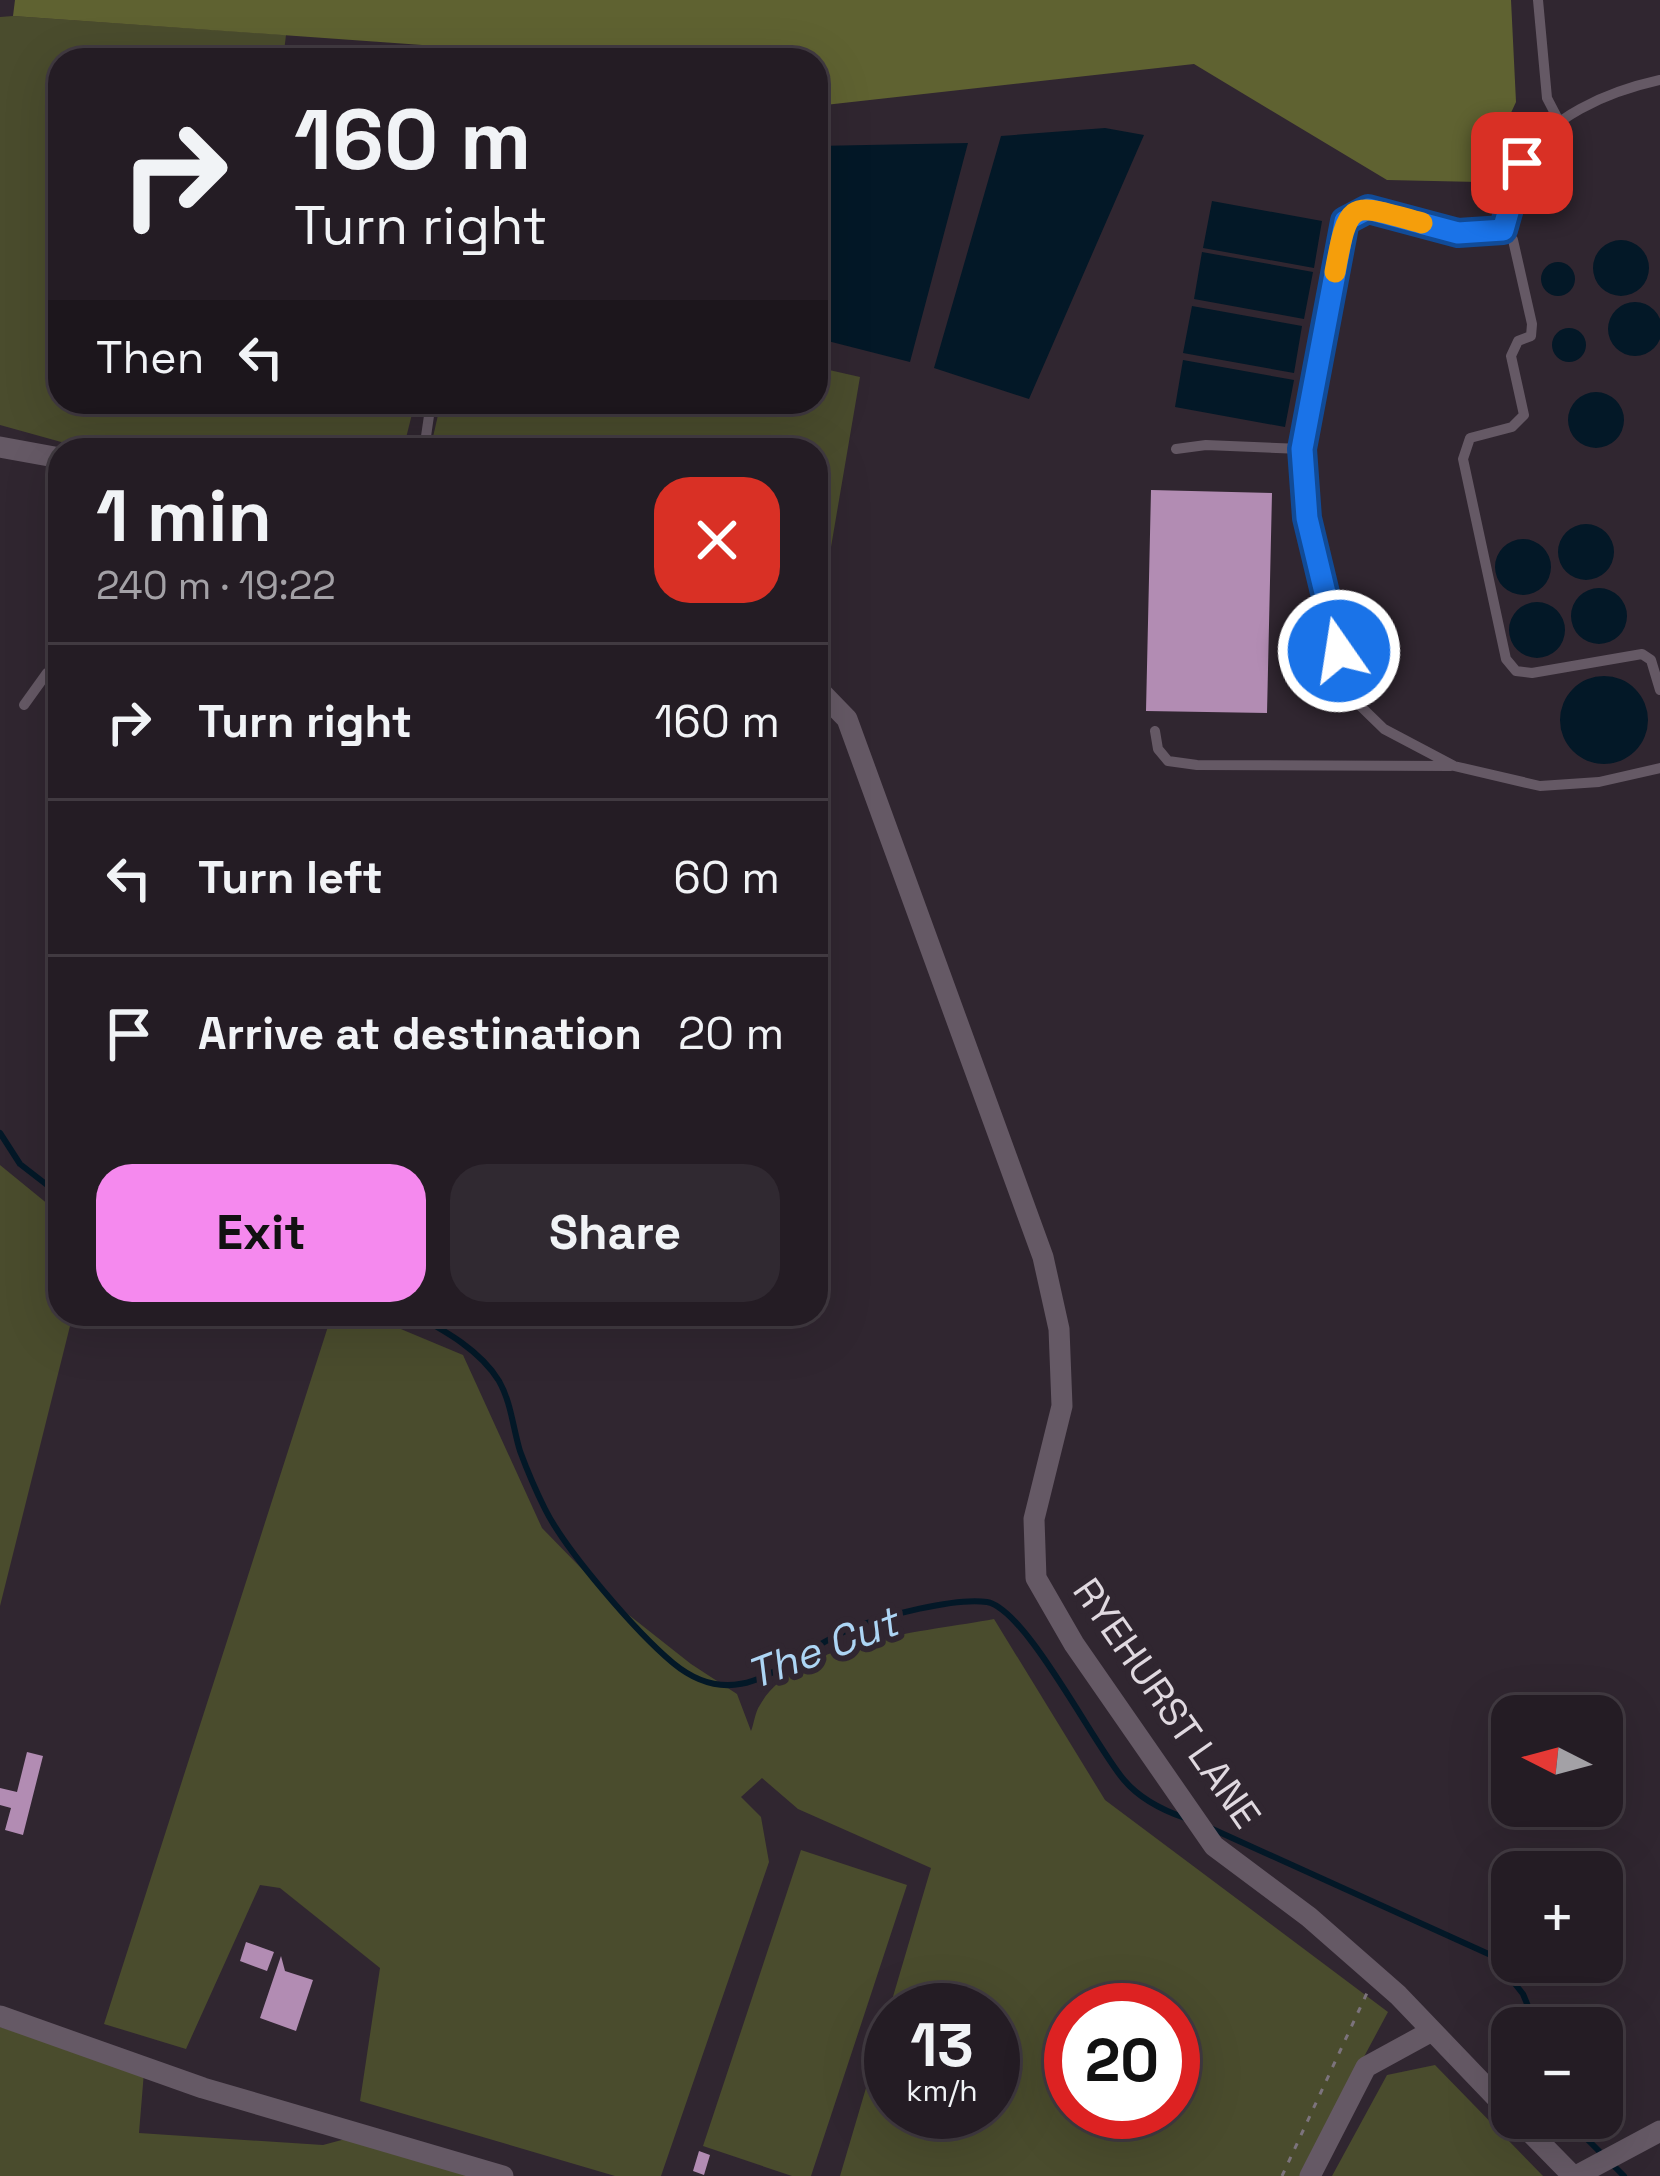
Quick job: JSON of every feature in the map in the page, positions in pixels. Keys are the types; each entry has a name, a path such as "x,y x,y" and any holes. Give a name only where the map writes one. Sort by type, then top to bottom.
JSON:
{"street":[{"path":"0,447 48,456"},
{"name":"RYEHURST LANE","path":"828,699 847,718 1043,1257 1059,1329 1062,1406 1034,1519 1036,1578 1074,1644 1211,1841 1377,1976 1491,2093"},
{"path":"0,2016 203,2088 503,2176"},
{"path":"1310,2176 1366,2067 1430,2032"},
{"path":"1581,2173 1659,2133"},
{"name":"RYEHURST LANE","path":"1541,2139 1581,2173"}],"lane":[{"path":"1538,0 1547,98 1560,123"},
{"path":"1503,230 1522,163 1543,136 1604,98 1660,80"},
{"path":"1454,766 1384,729 1349,695 1307,518 1302,449 1345,221 1368,209 1458,233 1503,230 1513,240 1532,324 1531,336 1518,340 1511,356 1523,415 1512,427 1470,438 1463,460 1506,659 1516,670 1532,673 1642,654 1652,660 1660,690"},
{"path":"1176,448 1302,449"},
{"path":"24,705 48,672"},
{"path":"1155,730 1159,749 1168,760 1197,764 1454,766 1540,786 1599,782 1660,768"}],"path":[{"path":"1282,2176 1377,1976"}],"green space":[{"path":"15,0 1511,0 1516,102 1479,182 1387,180 1194,64 828,105 828,48 465,48 13,16"},
{"path":"0,17 286,35 284,48 48,48 48,414 412,414 406,438 48,438 0,425"},
{"path":"828,370 860,377 828,565 828,438 433,438 438,414 828,414"},
{"path":"0,1165 48,1204 48,1326 70,1326 0,1606"},
{"path":"328,1326 395,1326 463,1355 542,1528 620,1608 737,1694 751,1731 760,1705 778,1683 803,1666 866,1642 994,1619 1105,1800 1388,2012 1300,2176 840,2176 864,2095 864,2139 1020,2139 1020,1983 897,1983 931,1868 798,1809 762,1778 741,1797 761,1817 769,1862 661,2176 615,2176 360,2101 380,1968 280,1888 260,1885 186,2049 104,2024"},
{"path":"801,1850 907,1885 875,1983 864,1983 864,2015 811,2176 792,2176 703,2146"},
{"path":"0,2027 144,2072 139,2133 323,2145 349,2138 475,2176 0,2176"},
{"path":"1435,2065 1491,2123 1491,2139 1507,2139 1543,2176 1332,2176 1387,2075"}],"water":[{"path":"1105,128 1144,135 1029,399 934,368 1001,136"},
{"path":"968,143 910,362 828,341 828,146"},
{"path":"1212,201 1322,221 1314,268 1203,248"},
{"path":"1621,240 1641,248 1649,268 1641,288 1621,296 1601,288 1593,268 1601,248"},
{"path":"1202,252 1313,272 1304,319 1194,299"},
{"path":"1558,262 1570,267 1575,279 1570,291 1558,296 1546,291 1541,279 1546,267"},
{"path":"1624,304 1646,304 1660,318 1660,340 1646,354 1624,354 1610,340 1610,318"},
{"path":"1192,306 1302,326 1294,373 1183,353"},
{"path":"1569,328 1581,333 1586,345 1581,357 1569,362 1557,357 1552,345 1557,333"},
{"path":"1183,360 1294,380 1285,427 1175,407"},
{"path":"1596,392 1616,400 1624,420 1616,440 1596,448 1576,440 1568,420 1576,400"},
{"path":"1586,524 1606,532 1614,552 1606,572 1586,580 1566,572 1558,552 1566,532"},
{"path":"1523,539 1543,547 1551,567 1543,587 1523,595 1503,587 1495,567 1503,547"},
{"path":"1599,588 1619,596 1627,616 1619,636 1599,644 1579,636 1571,616 1579,596"},
{"path":"1537,602 1557,610 1565,630 1557,650 1537,658 1517,650 1509,630 1517,610"},
{"path":"1604,676 1635,689 1648,720 1635,751 1604,764 1573,751 1560,720 1573,689"}],"building":[{"path":"1151,490 1272,493 1267,713 1146,711"},
{"path":"27,1752 43,1756 23,1835 5,1830 11,1808 0,1805 0,1788 17,1792"},
{"path":"246,1942 274,1952 267,1971 240,1961"},
{"path":"281,1956 285,1971 313,1980 296,2031 260,2018"},
{"path":"699,2151 710,2155 704,2175 693,2171"}],"waterway":[{"name":"The Cut","path":"0,1133 20,1164 48,1186"},
{"name":"The Cut","path":"434,1326 461,1342 499,1381 520,1451 555,1526 603,1590 673,1663 698,1679 721,1685 744,1683 866,1623 939,1605 987,1602 1003,1610 1040,1652 1124,1780 1152,1803 1185,1818"},
{"name":"The Cut","path":"1208,1827 1493,1956 1528,2007"},
{"name":"The Cut","path":"1587,2139 1624,2176"}],"slow traffic":[{"path":"1335,272 1343,227 1352,214 1368,209 1422,223"}],"route":[{"path":"1339,651 1307,518 1302,449 1345,221 1368,209 1458,233 1503,230 1522,163"}]}
